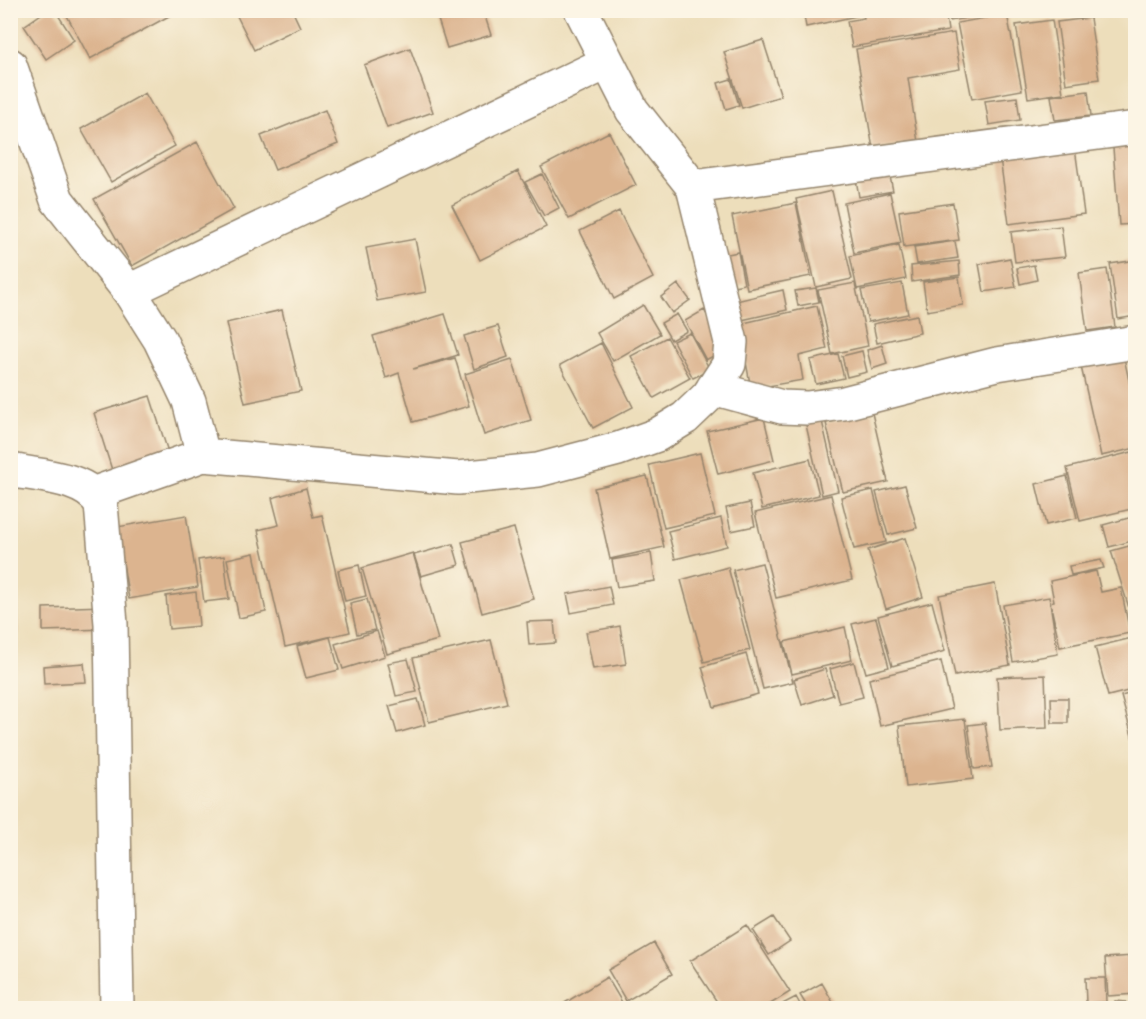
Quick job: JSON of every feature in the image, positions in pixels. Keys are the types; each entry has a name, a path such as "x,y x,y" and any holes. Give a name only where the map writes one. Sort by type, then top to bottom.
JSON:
{"street":[{"path":"95,493 203,455 458,478 538,470 618,449 657,435 685,418 708,396 729,363 731,342 693,187 632,110 606,63 581,10"},
{"path":"129,291 606,63"},
{"path":"10,65 57,200 129,291 160,340 189,401 203,455"},
{"path":"693,187 1136,128"},
{"path":"713,388 782,407 807,408 844,403 997,364 1136,342"},
{"path":"10,470 82,486 95,493 101,504 111,624 117,1008"}],"building":[{"path":"47,10 55,10 74,40 46,59 24,26"},
{"path":"64,10 180,10 90,59"},
{"path":"234,10 292,10 300,27 254,50"},
{"path":"435,10 483,10 491,35 447,48"},
{"path":"803,10 860,10 861,15 806,27"},
{"path":"862,10 945,10 948,31 852,47 847,21 864,18"},
{"path":"948,10 1003,10 1003,12 950,21"},
{"path":"1007,14 1022,90 972,99 957,23"},
{"path":"1090,18 1099,79 1066,84 1057,22"},
{"path":"1052,20 1063,93 1028,98 1016,25"},
{"path":"954,33 960,69 908,78 918,142 873,149 856,49"},
{"path":"763,40 781,96 742,108 724,52"},
{"path":"410,48 433,112 387,128 364,65"},
{"path":"731,79 739,105 726,109 718,83"},
{"path":"1088,91 1091,116 1055,120 1051,96"},
{"path":"145,93 175,146 111,182 81,129"},
{"path":"1017,97 1020,120 989,125 985,101"},
{"path":"10,104 18,132 10,134"},
{"path":"325,110 338,144 275,170 261,136"},
{"path":"609,132 636,185 569,219 541,167"},
{"path":"1136,133 1136,224 1119,225 1112,135"},
{"path":"197,142 234,209 132,266 94,199"},
{"path":"1075,148 1084,214 1009,224 1000,158"},
{"path":"888,167 893,191 859,197 855,173"},
{"path":"518,171 546,227 480,260 452,205"},
{"path":"542,174 559,208 544,216 525,182"},
{"path":"832,191 852,279 816,287 796,199"},
{"path":"890,193 901,243 854,253 844,203"},
{"path":"796,203 811,276 747,289 732,216"},
{"path":"953,203 959,240 904,247 899,211"},
{"path":"619,211 653,278 614,299 580,231"},
{"path":"1061,226 1065,257 1015,262 1011,232"},
{"path":"415,239 426,292 377,301 366,248"},
{"path":"955,241 958,258 917,264 914,247"},
{"path":"899,245 906,279 857,289 850,256"},
{"path":"738,252 744,284 724,288 718,256"},
{"path":"1010,258 1016,287 984,292 979,264"},
{"path":"1136,260 1136,316 1118,319 1110,264"},
{"path":"959,261 960,275 912,282 911,266"},
{"path":"1034,265 1037,280 1020,284 1017,268"},
{"path":"1107,269 1115,327 1087,331 1079,273"},
{"path":"959,277 963,305 927,311 923,282"},
{"path":"855,283 868,346 832,354 818,290"},
{"path":"902,283 908,314 868,322 861,290"},
{"path":"678,284 690,300 672,313 661,297"},
{"path":"816,288 819,302 798,306 795,291"},
{"path":"783,290 787,310 737,321 732,302"},
{"path":"643,305 660,334 613,361 597,333"},
{"path":"817,306 827,349 799,356 803,380 751,389 739,324"},
{"path":"282,310 301,391 245,403 226,323"},
{"path":"704,310 726,349 706,360 685,321"},
{"path":"445,314 458,355 413,369 455,358 469,406 413,422 399,373 386,378 373,336"},
{"path":"677,314 687,331 671,340 661,323"},
{"path":"917,315 920,333 877,343 873,324"},
{"path":"498,326 508,357 474,369 464,336"},
{"path":"690,333 710,370 693,378 673,341"},
{"path":"667,337 690,378 654,398 631,356"},
{"path":"601,343 633,407 593,428 560,365"},
{"path":"882,345 887,364 872,369 867,350"},
{"path":"862,351 867,372 847,377 842,356"},
{"path":"1123,353 1136,413 1136,448 1101,456 1080,362"},
{"path":"838,354 844,378 816,384 810,360"},
{"path":"512,359 531,420 484,435 465,374"},
{"path":"150,396 168,452 112,470 94,413"},
{"path":"872,413 888,482 843,492 826,423"},
{"path":"764,418 774,460 718,474 707,431"},
{"path":"822,421 838,491 822,495 806,425"},
{"path":"1132,452 1136,467 1136,508 1080,521 1067,468"},
{"path":"700,453 715,516 664,528 649,465"},
{"path":"810,459 819,495 762,509 753,473"},
{"path":"647,476 664,547 610,559 594,488"},
{"path":"1067,476 1077,518 1046,525 1036,484"},
{"path":"905,485 917,528 888,535 876,492"},
{"path":"306,488 313,517 322,515 350,632 285,647 258,530 279,525 272,498"},
{"path":"873,490 886,542 854,549 841,497"},
{"path":"831,495 852,580 776,598 755,513"},
{"path":"750,503 755,526 731,531 726,508"},
{"path":"186,515 198,587 129,599 117,527"},
{"path":"1136,516 1136,540 1109,547 1103,525"},
{"path":"721,518 727,546 675,559 668,531"},
{"path":"514,528 534,599 482,613 462,542"},
{"path":"905,538 923,597 886,609 868,550"},
{"path":"453,544 459,565 421,576 414,555"},
{"path":"1136,544 1136,609 1130,611 1111,551"},
{"path":"254,553 266,612 239,618 227,559"},
{"path":"413,553 438,640 387,654 362,568"},
{"path":"651,553 655,581 617,587 612,560"},
{"path":"224,556 229,599 204,602 198,560"},
{"path":"1101,560 1104,568 1071,575 1069,566"},
{"path":"762,563 793,682 763,689 733,570"},
{"path":"359,565 366,596 345,601 338,570"},
{"path":"728,567 750,650 704,662 681,580"},
{"path":"1096,571 1101,592 1121,588 1130,633 1060,647 1050,602 1054,601 1050,581"},
{"path":"15,583 18,634 10,634 10,584"},
{"path":"995,584 1010,665 955,676 939,595"},
{"path":"609,586 613,605 571,613 567,594"},
{"path":"196,592 199,626 169,629 166,596"},
{"path":"1049,597 1058,654 1013,662 1003,605"},
{"path":"367,599 375,630 357,634 350,603"},
{"path":"932,602 945,651 892,666 878,616"},
{"path":"106,606 107,629 43,631 43,608"},
{"path":"876,618 889,667 866,673 852,624"},
{"path":"554,621 556,643 529,645 527,622"},
{"path":"620,626 626,664 593,669 586,632"},
{"path":"845,627 852,660 792,674 784,642"},
{"path":"377,631 385,656 343,669 335,644"},
{"path":"330,637 339,670 306,678 297,646"},
{"path":"1136,637 1136,689 1108,696 1095,647"},
{"path":"491,640 507,703 429,722 413,658"},
{"path":"746,654 758,694 714,707 702,667"},
{"path":"408,659 417,692 396,696 388,663"},
{"path":"941,661 952,709 880,726 869,679"},
{"path":"854,662 863,697 839,703 830,669"},
{"path":"84,663 86,682 44,684 43,666"},
{"path":"825,669 833,695 802,705 794,679"},
{"path":"1045,675 1047,728 1000,730 997,677"},
{"path":"1136,692 1136,747 1135,747 1121,696"},
{"path":"1051,698 1068,698 1068,723 1052,723"},
{"path":"418,699 425,725 397,733 389,706"},
{"path":"965,719 973,779 906,787 899,726"},
{"path":"985,723 992,767 974,769 968,725"},
{"path":"774,917 790,941 769,955 753,930"},
{"path":"747,925 790,992 764,1008 721,1008 690,961"},
{"path":"654,943 672,974 626,1001 608,970"},
{"path":"1133,956 1136,994 1108,996 1105,958"},
{"path":"607,977 623,1004 616,1008 566,1008 563,1004"},
{"path":"1085,978 1105,978 1106,1002 1086,1003"},
{"path":"822,983 836,1008 808,1008 800,995"},
{"path":"796,997 802,1008 775,1008"},
{"path":"885,1001 888,1008 869,1008"},
{"path":"1115,1001 1126,1002 1126,1008 1115,1008"},
{"path":"223,1005 223,1008 182,1008 182,1007"}]}
